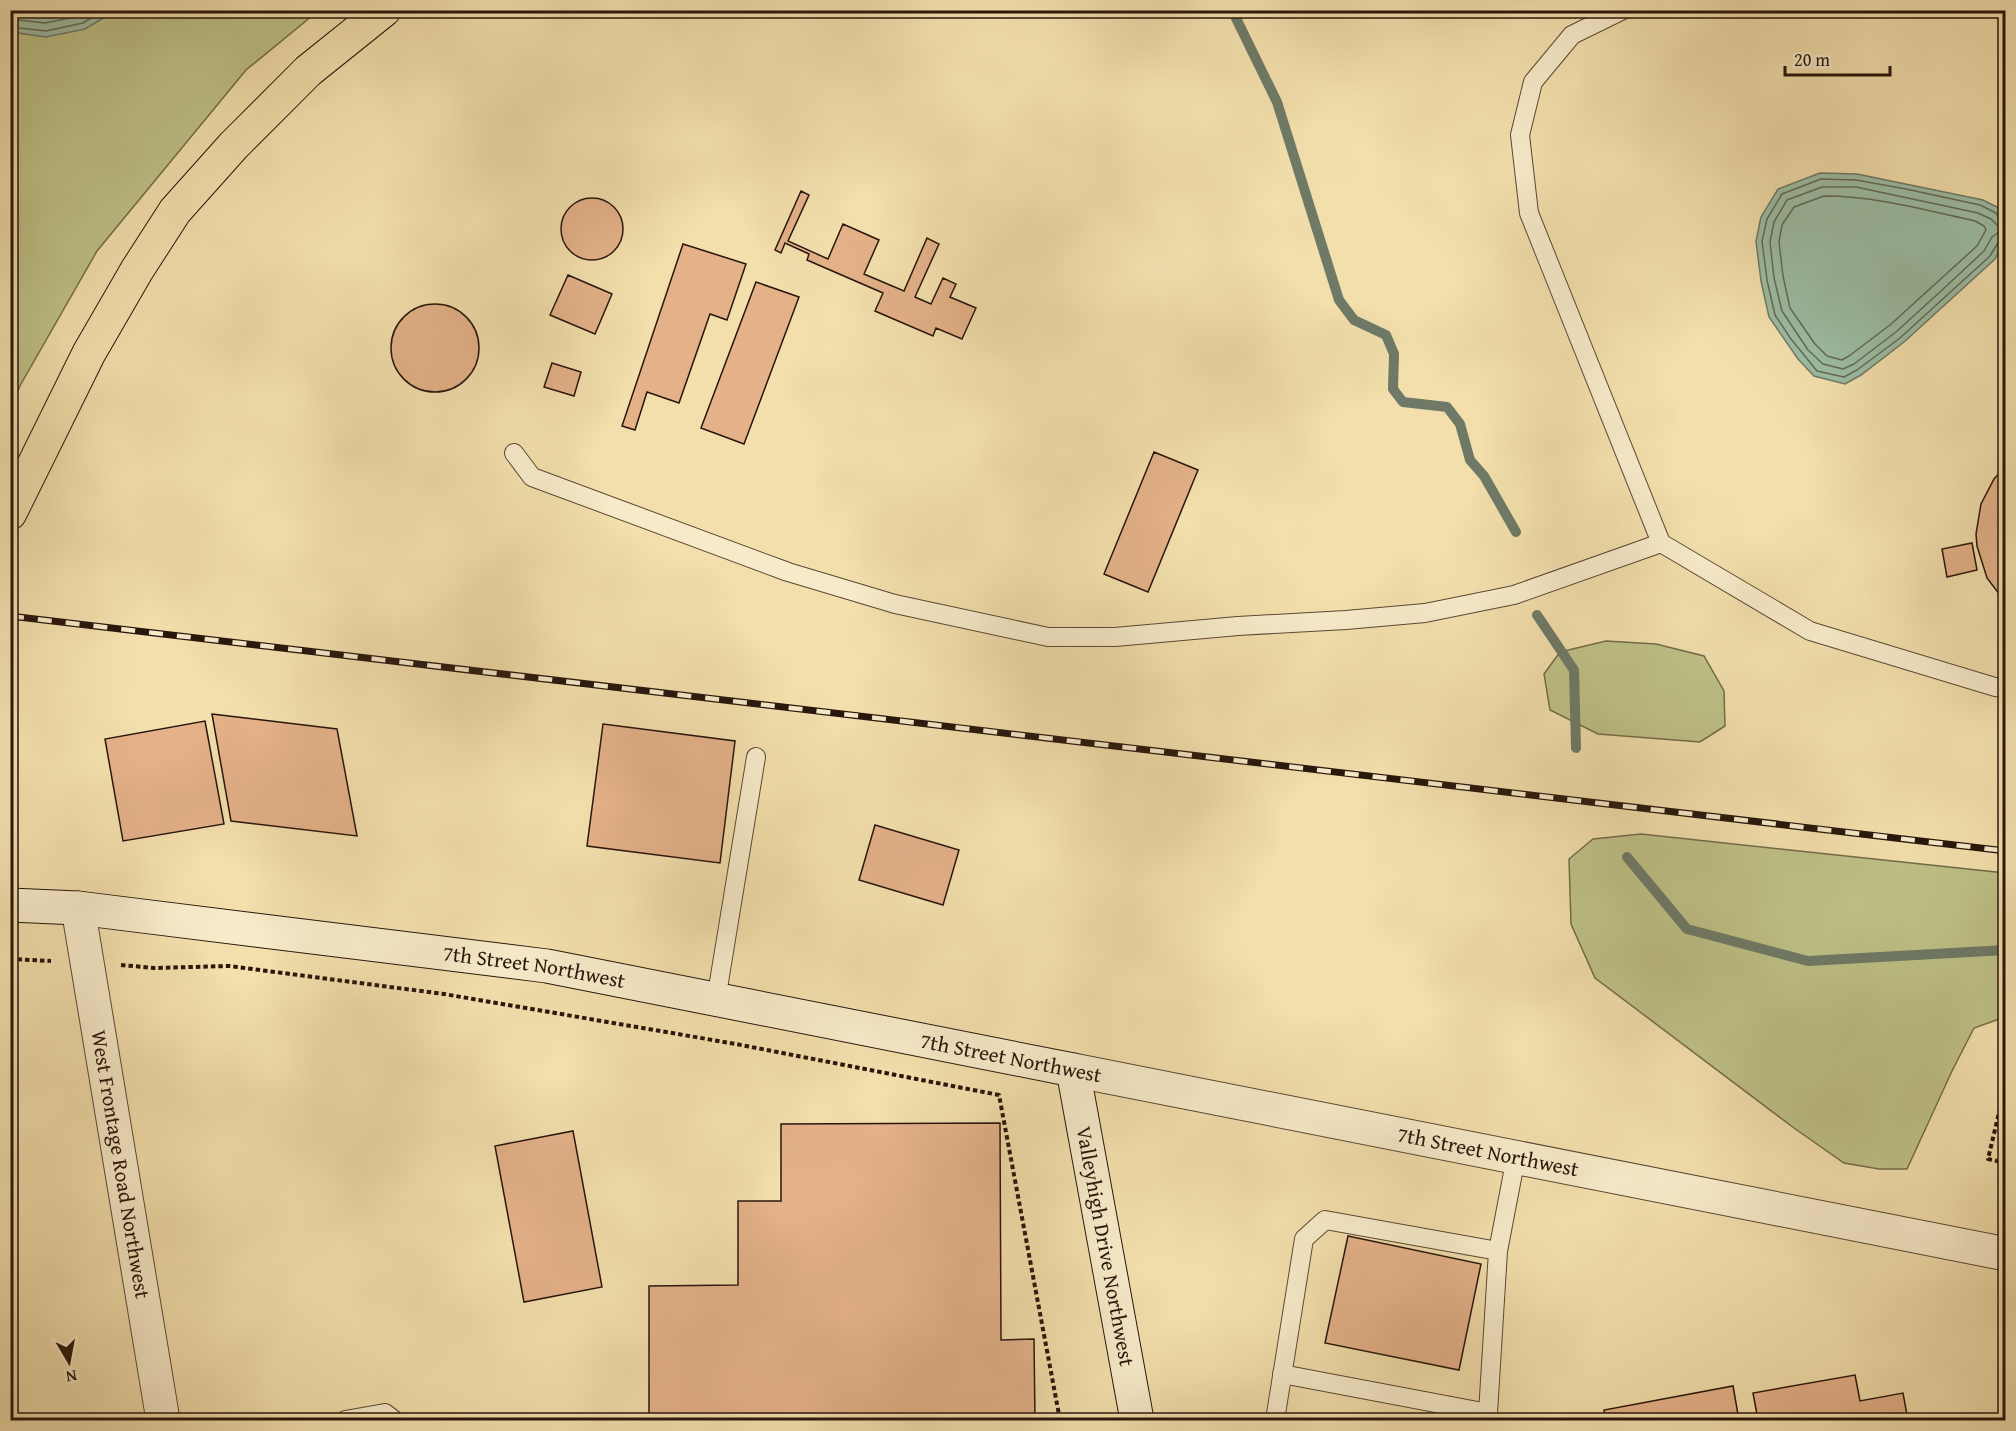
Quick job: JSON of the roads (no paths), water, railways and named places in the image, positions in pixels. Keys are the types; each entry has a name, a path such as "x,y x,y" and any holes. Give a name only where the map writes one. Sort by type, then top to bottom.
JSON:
{"highway":[{"path":"10,513 89,353 137,270 175,211 234,145 308,71 384,10"}],"street":[{"name":"7th Street Northwest","path":"10,905 78,908 547,966 2006,1254"},
{"name":"West Frontage Road Northwest","path":"78,908 163,1420"},
{"name":"Valleyhigh Drive Northwest","path":"1073,1070 1137,1420"}],"lane":[{"path":"1623,10 1572,35 1533,82 1520,135 1529,213 1661,543 1810,632 1995,687 2006,688"},
{"path":"514,453 532,477 788,572 895,604 1048,637 1115,637 1425,613 1514,595 1661,543"},
{"path":"716,1000 756,757"},
{"path":"1282,1374 1488,1413 1498,1251 1516,1157"},
{"path":"1275,1420 1304,1239 1325,1220 1498,1251"},
{"path":"345,1420 386,1413 394,1420"}],"water":[{"path":"11,10 115,11 85,29 46,37 11,32"},
{"path":"1820,173 1857,174 1983,200 2001,209 2005,218 2005,240 1995,259 1904,342 1861,375 1845,384 1814,376 1798,359 1769,317 1761,281 1756,241 1761,217 1778,189"}],"waterway":[{"path":"1232,10 1277,102 1339,300 1354,320 1386,335 1394,354 1393,389 1403,402 1447,407 1460,424 1470,460 1484,476 1516,532"},
{"path":"1537,615 1574,670 1576,748"},
{"path":"1627,857 1687,929 1808,961 2006,950"}],"railway":[{"path":"10,616 2006,851"}]}
